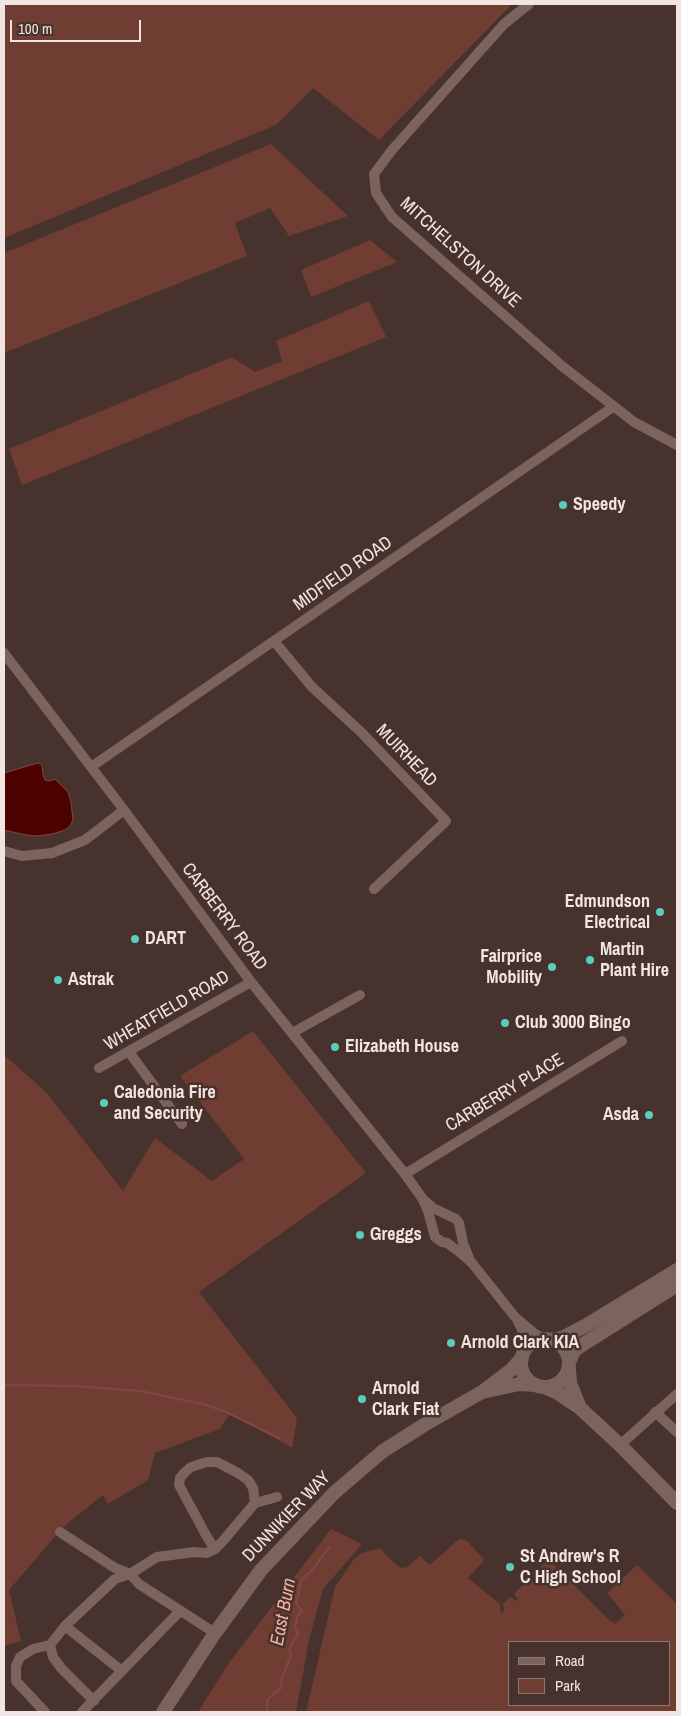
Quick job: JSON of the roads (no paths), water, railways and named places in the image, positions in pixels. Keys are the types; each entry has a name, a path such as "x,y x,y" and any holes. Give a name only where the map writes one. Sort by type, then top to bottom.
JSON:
{"main road":[{"path":"677,1270 564,1337 532,1343 522,1356 522,1366 528,1380 556,1392 580,1408 620,1445 677,1503"},
{"path":"539,1386 550,1386 562,1380 574,1350 677,1285"},
{"path":"549,1339 564,1348 569,1365 570,1383 580,1408"},
{"name":"DUNNIKIER WAY","path":"163,1712 215,1633 261,1570 334,1493 384,1452 424,1424 482,1392 511,1370 522,1356"},
{"name":"DUNNIKIER WAY","path":"482,1392 519,1384 539,1386"}],"street":[{"name":"MITCHELSTON DRIVE","path":"529,4 504,24 392,150 374,174 376,193 392,217 562,366 634,422 677,445"},
{"name":"MIDFIELD ROAD","path":"91,767 613,407"},
{"name":"MUIRHEAD","path":"274,641 312,687 361,732 446,821 374,889"},
{"name":"CARBERRY ROAD","path":"4,653 124,810 251,982 405,1174 422,1198 437,1239 447,1243 472,1263 515,1317 522,1330 524,1344 522,1356"},
{"path":"4,851 22,856 52,853 85,840 124,810"},
{"name":"WHEATFIELD ROAD","path":"99,1068 251,982"},
{"path":"292,1032 360,995"},
{"name":"CARBERRY PLACE","path":"405,1174 622,1041"},
{"path":"129,1052 182,1124"},
{"name":"CARBERRY ROAD","path":"422,1198 433,1208 456,1219 459,1223 466,1252 472,1263"},
{"path":"432,1229 435,1220 445,1215"},
{"path":"447,1243 455,1239 460,1232"},
{"name":"CARBERRY ROAD","path":"515,1317 535,1334 549,1339"},
{"path":"620,1445 677,1394"},
{"path":"655,1412 677,1432"},
{"path":"215,1549 188,1503 180,1485 180,1478 191,1467 208,1462 217,1462 248,1480 253,1488 255,1503"},
{"path":"45,1712 16,1681 16,1666 20,1657 33,1649 50,1645 65,1626 115,1579 130,1574 157,1557 194,1552 207,1553 215,1549 255,1503 277,1497"},
{"path":"60,1532 115,1568 130,1574 139,1584 215,1633"},
{"path":"82,1712 180,1611"},
{"path":"65,1626 122,1671"},
{"path":"50,1645 54,1657 61,1668 94,1701"}],"waterway":[{"path":"4,1385 76,1386 140,1391 203,1404 224,1411 279,1438"},
{"name":"East Burn","path":"267,1712 267,1700 281,1688 282,1678 291,1655 289,1650 298,1633 295,1627 297,1616 302,1611 296,1603 302,1579 314,1568 329,1547"}],"place":[{"name":"Speedy","path":"563,505"},
{"name":"Edmundson Electrical","path":"660,912"},
{"name":"DART","path":"135,939"},
{"name":"Martin Plant Hire","path":"590,960"},
{"name":"Fairprice Mobility","path":"552,967"},
{"name":"Astrak","path":"58,980"},
{"name":"Club 3000 Bingo","path":"505,1023"},
{"name":"Elizabeth House","path":"335,1047"},
{"name":"Caledonia Fire and Security","path":"104,1103"},
{"name":"Asda","path":"649,1115"},
{"name":"Greggs","path":"360,1235"},
{"name":"Arnold Clark KIA","path":"451,1343"},
{"name":"Arnold Clark Fiat","path":"362,1399"},
{"name":"St Andrew's R C High School","path":"510,1567"}]}
